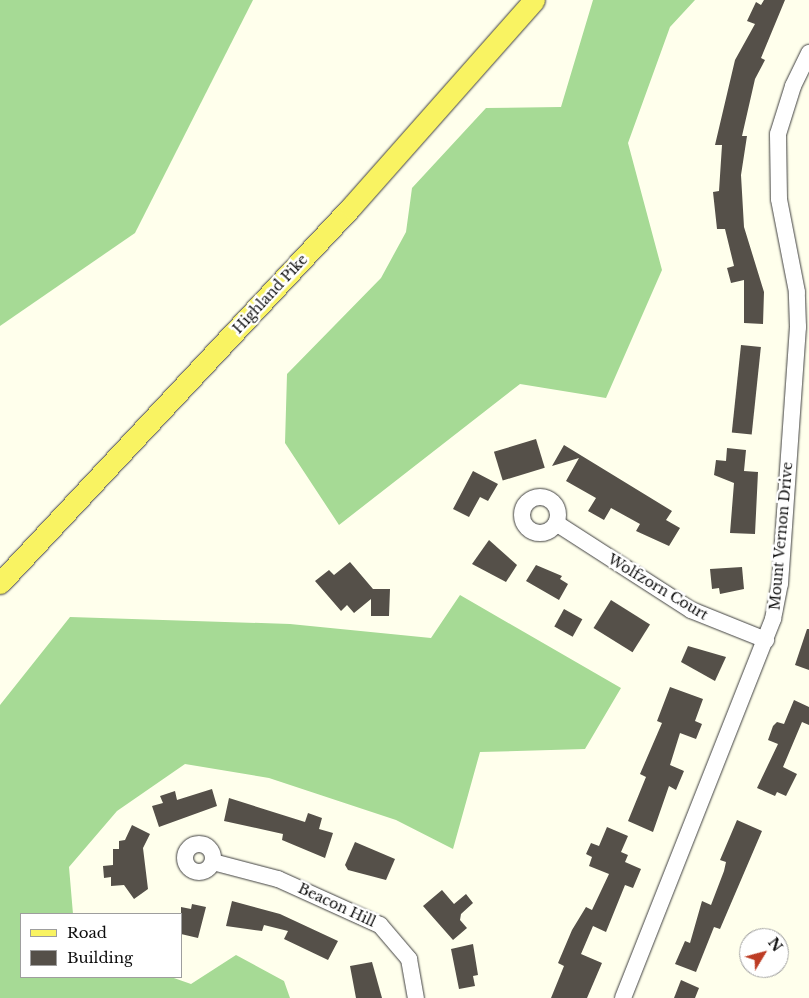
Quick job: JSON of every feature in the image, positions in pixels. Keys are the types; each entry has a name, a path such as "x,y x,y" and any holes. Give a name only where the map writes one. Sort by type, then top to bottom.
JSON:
{"main road":[{"name":"Highland Pike","path":"0,583 344,214 534,0"}],"street":[{"name":"Mount Vernon Drive","path":"623,998 766,640 780,584 798,327 797,292 779,190 778,134 793,86 809,54"},
{"name":"Wolfzorn Court","path":"556,523 691,610 766,640"},
{"name":"Beacon Hill","path":"213,862 278,879 380,925 409,959 416,998"}],"green space":[{"path":"0,0 253,0 135,233 0,326"},
{"path":"593,0 695,0 670,27 628,143 662,270 606,398 520,384 339,525 285,443 287,374 381,278 406,232 412,188 486,108 561,107"},
{"path":"460,595 621,688 585,749 480,752 453,849 396,820 269,778 185,764 117,811 69,867 73,913 20,913 20,978 174,978 191,984 236,955 284,981 290,998 0,998 0,705 70,617 290,624 431,638"}],"building":[{"path":"764,0 785,0 761,58 765,60 755,79 742,136 747,136 741,175 744,227 764,292 763,324 744,323 744,280 731,283 727,268 734,266 725,229 717,229 713,192 719,191 722,145 715,145 735,60 755,24 747,21 756,2 761,5"},
{"path":"741,345 761,347 752,435 732,433"},
{"path":"536,439 545,468 503,481 494,452"},
{"path":"564,445 672,511 666,520 680,528 669,546 636,531 640,524 611,508 604,520 588,511 596,498 566,481 579,458 552,466"},
{"path":"727,448 746,450 744,471 758,472 755,534 730,533 734,483 714,475 716,460 726,461"},
{"path":"473,471 498,484 488,501 480,497 469,517 453,509"},
{"path":"489,540 517,565 506,582 472,564"},
{"path":"350,562 373,589 390,589 389,616 371,616 371,599 354,613 347,605 341,611 315,581 329,570 334,575"},
{"path":"536,565 562,576 560,579 568,584 559,600 526,581"},
{"path":"742,567 744,589 720,594 719,588 712,589 710,569"},
{"path":"611,600 650,624 633,652 594,628"},
{"path":"564,609 582,619 573,637 554,626"},
{"path":"807,629 809,629 809,670 795,665"},
{"path":"688,646 726,657 715,681 681,662"},
{"path":"670,687 703,699 695,721 702,724 696,739 680,733 670,765 684,771 676,790 669,786 653,832 628,821 646,777 640,774 662,723 657,721"},
{"path":"794,700 809,707 809,725 802,722 783,767 797,774 786,796 777,792 775,796 757,788 778,744 768,740 773,726 777,722 784,724"},
{"path":"212,789 217,806 159,827 152,806 163,803 160,796 175,791 177,800"},
{"path":"229,798 305,822 308,813 322,818 319,829 333,833 325,858 282,840 283,834 224,821"},
{"path":"737,820 762,831 720,929 714,927 696,972 675,964 685,941 690,943 702,901 711,905 726,862 720,860"},
{"path":"132,825 150,834 143,848 148,889 134,899 124,885 111,886 111,877 104,878 103,866 113,865 113,849 119,849 119,841 125,840"},
{"path":"607,827 628,836 621,852 628,855 625,862 641,869 633,888 625,885 606,932 593,926 581,954 602,963 587,998 551,998 564,966 558,963 572,930 586,907 592,910 609,874 589,866 592,857 586,854 591,843 599,846"},
{"path":"355,842 395,859 386,880 348,870 345,865"},
{"path":"442,890 454,904 466,894 473,903 461,914 460,920 467,928 453,940 423,906"},
{"path":"232,901 280,914 338,941 328,960 284,939 288,931 264,925 262,931 226,926"},
{"path":"192,904 206,907 198,938 182,934 181,907 191,909"},
{"path":"473,944 478,975 473,976 475,986 459,989 451,949"},
{"path":"372,962 382,998 356,998 350,966"},
{"path":"681,980 699,988 695,998 674,998"}]}
